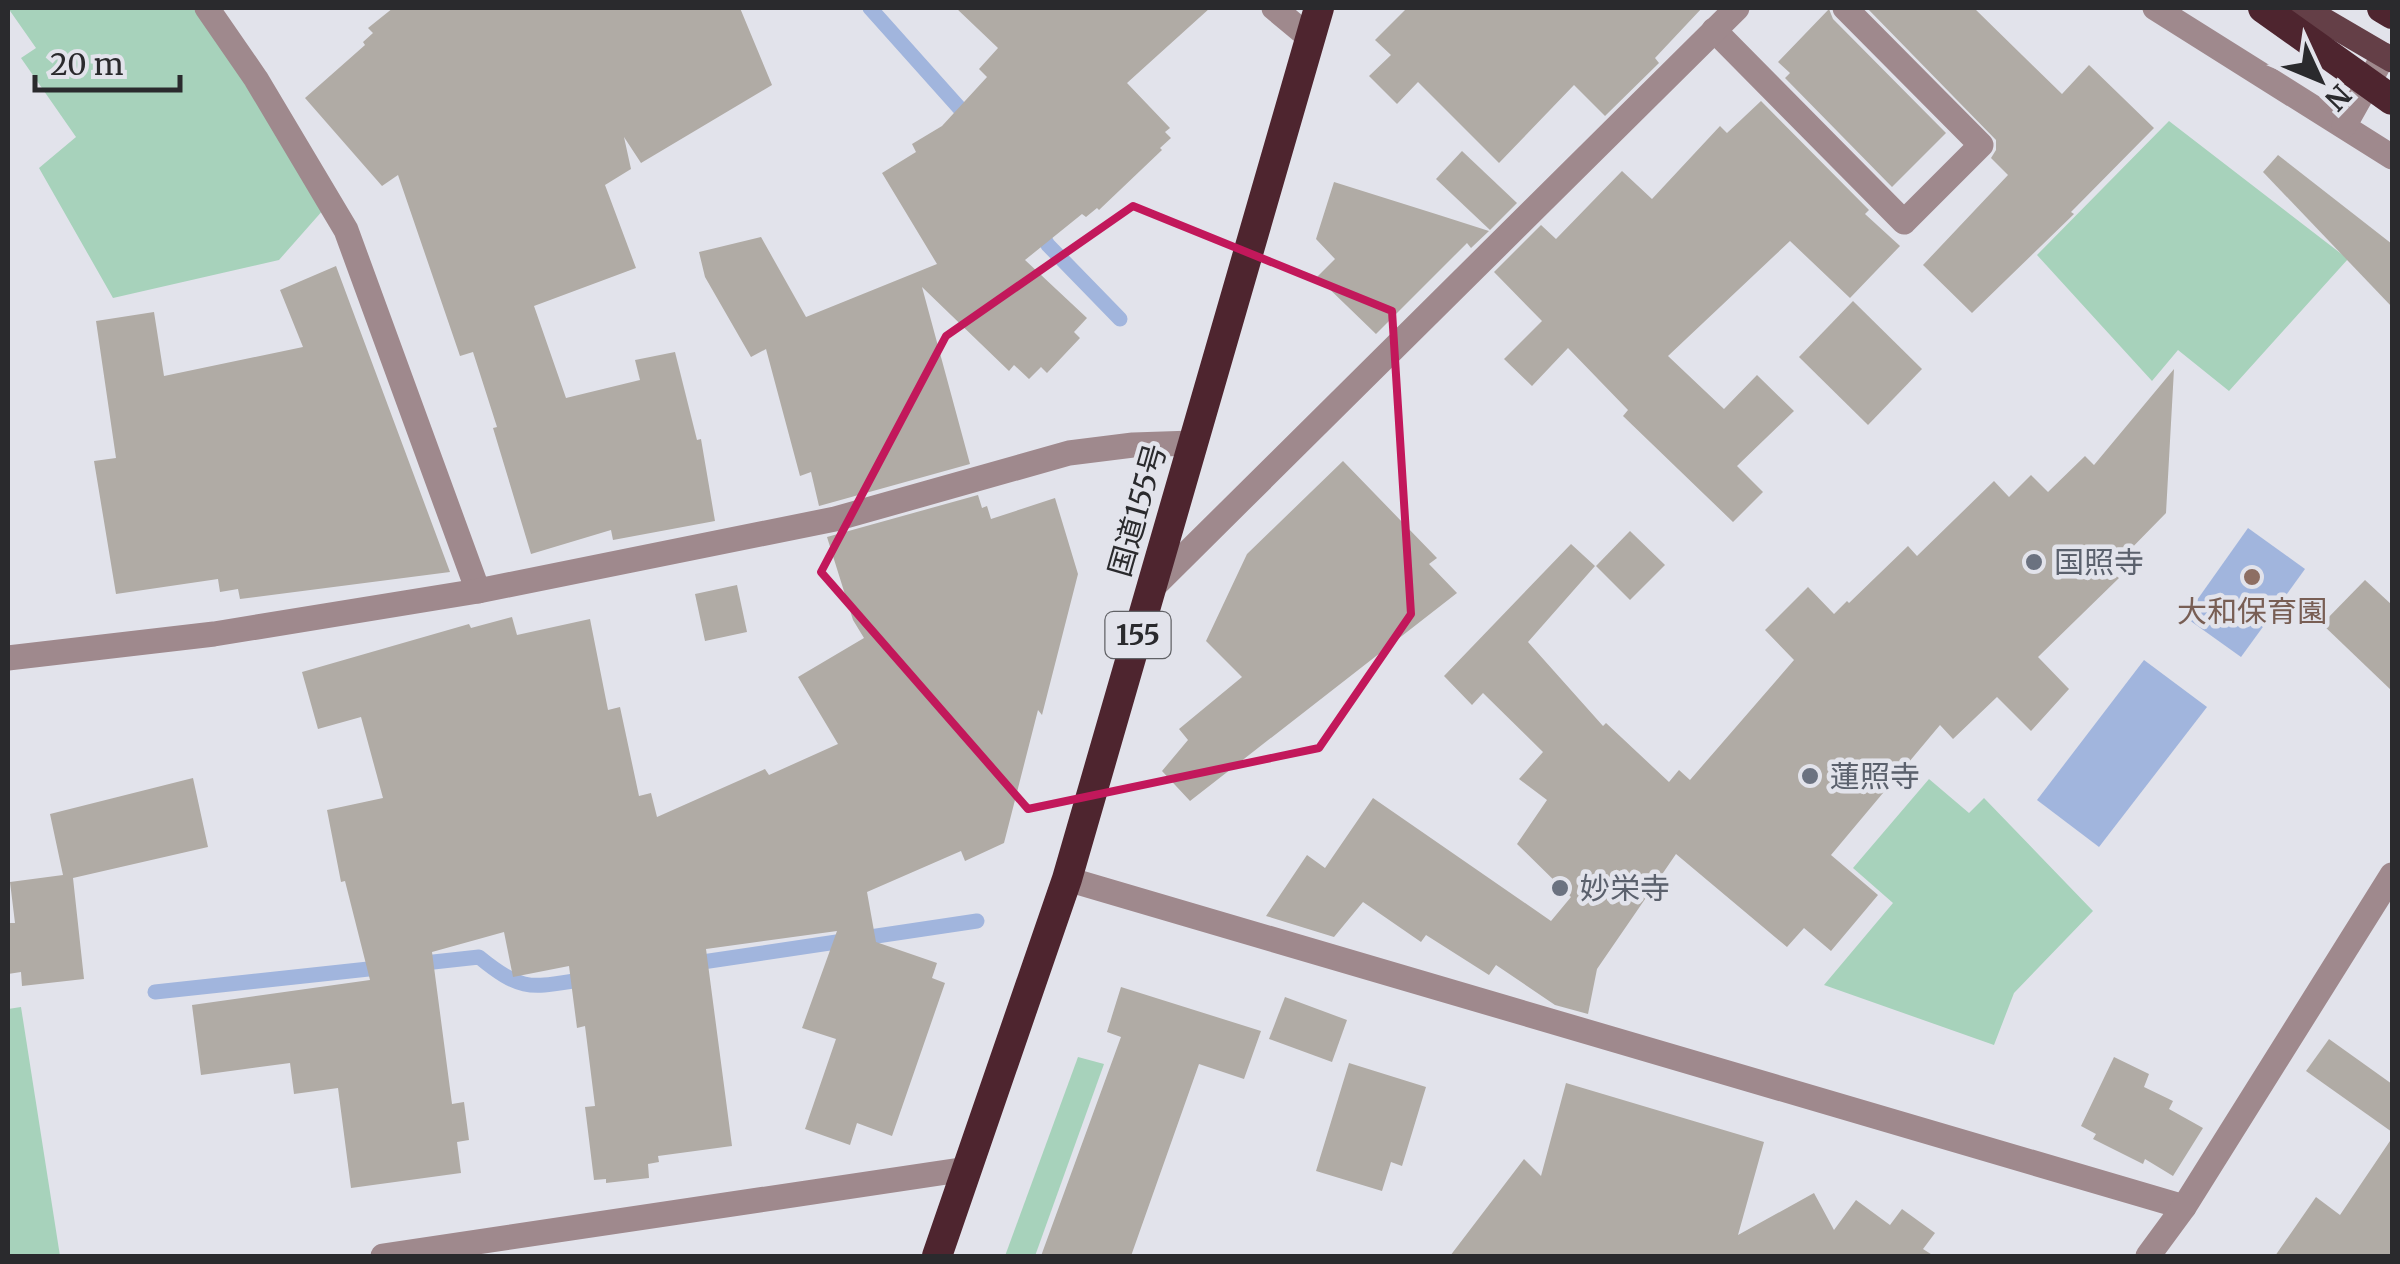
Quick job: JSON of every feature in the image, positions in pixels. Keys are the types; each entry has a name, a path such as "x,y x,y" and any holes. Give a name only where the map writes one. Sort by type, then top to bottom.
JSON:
{"highway":[{"name":"国道155号","path":"937,1256 1067,879 1319,8"},
{"path":"2262,8 2392,100"},
{"path":"2382,8 2392,14"}],"main road":[{"path":"2303,8 2388,58"}],"street":[{"path":"208,8 346,230 478,590"},
{"path":"1274,8 1310,38"},
{"path":"1151,589 1737,8"},
{"path":"1714,30 1904,222 1981,145 1845,8"},
{"path":"2155,8 2392,157"},
{"path":"2344,126 2388,58"},
{"path":"8,658 214,634 478,590 835,519 1069,453 1192,443"},
{"path":"2148,1256 2184,1207 2392,875"},
{"path":"1067,879 2184,1207"},
{"path":"383,1256 508,1248 967,1170"}],"highlighted area":[{"path":"1133,206 1392,311 1411,614 1319,748 1028,809 821,572 946,336"}],"green space":[{"path":"8,8 195,8 244,77 324,209 279,260 113,298 39,168 76,137 21,58 36,48"},
{"path":"2169,121 2348,259 2229,391 2178,350 2152,381 2037,255"},
{"path":"1929,779 1969,813 1984,798 2093,911 2014,993 1994,1045 1824,985 1893,903 1853,868"},
{"path":"21,1007 60,1256 8,1256 8,1009"},
{"path":"1078,1057 1104,1064 1035,1256 1005,1256"}],"water":[{"path":"2248,528 2305,569 2241,657 2185,617"},
{"path":"2144,660 2207,707 2099,847 2037,800"}],"building":[{"path":"393,8 740,8 772,85 641,163 624,137 631,169 605,185 636,268 534,306 566,398 640,380 635,360 675,352 697,440 701,439 715,521 613,540 611,530 531,554 473,352 460,356 398,175 382,186 305,98 365,45 363,42 373,33 368,28"},
{"path":"956,8 1210,8 1127,83 1170,128 1165,132 1171,138 1099,210 1086,217 1082,214 1025,260 1087,318 1074,332 1080,338 1047,373 1041,367 1029,379 1014,365 1009,371 922,287 970,464 819,506 811,472 800,476 766,349 751,357 705,277 699,252 761,237 806,317 937,264 882,173 916,152 912,144 942,126 987,77 979,69 998,48"},
{"path":"1407,8 1702,8 1655,58 1659,63 1605,116 1574,85 1499,163 1418,82 1397,104 1369,76 1391,55 1375,40"},
{"path":"1867,8 1974,8 2062,94 2089,65 2154,128 2071,212 2074,214 1972,313 1923,265 2008,175 1991,158 1996,140"},
{"path":"1829,9 1833,19 1946,133 1892,187 1785,78 1790,73 1778,62"},
{"path":"1761,101 1869,210 1865,214 1900,246 1850,298 1790,241 1668,356 1724,409 1757,375 1794,411 1737,466 1763,492 1733,522 1623,416 1628,410 1568,348 1532,386 1504,359 1542,321 1494,272 1541,225 1556,239 1622,171 1652,199 1720,126 1727,133"},
{"path":"1462,151 1517,203 1490,230 1436,179"},
{"path":"2278,155 2392,244 2392,307 2263,172"},
{"path":"1334,182 1489,231 1471,248 1467,243 1376,334 1317,277 1335,259 1316,239"},
{"path":"336,266 450,572 240,599 238,589 220,592 218,579 116,594 94,461 116,458 96,321 154,312 164,376 303,347 280,290"},
{"path":"1853,301 1922,369 1868,425 1799,357"},
{"path":"2174,369 2166,513 2117,563 2120,566 2112,573 2119,578 2038,657 2069,689 2031,731 1997,697 1953,739 1940,725 1831,855 1878,895 1831,951 1804,928 1787,947 1676,854 1597,969 1588,1014 1555,1005 1496,965 1489,975 1426,935 1421,942 1363,902 1334,937 1266,916 1307,855 1325,868 1373,798 1551,921 1571,897 1517,844 1547,800 1519,779 1543,752 1483,693 1472,705 1444,676 1571,544 1595,566 1528,642 1603,726 1606,723 1669,782 1679,770 1690,780 1794,660 1765,630 1808,587 1834,614 1908,546 1917,556 1994,481 2009,497 2031,475 2048,492 2085,456 2094,465"},
{"path":"1343,461 1437,558 1429,564 1457,593 1190,801 1162,771 1188,740 1179,729 1242,677 1206,641 1247,554"},
{"path":"978,495 991,519 1055,498 1078,574 1004,843 965,861 961,851 867,892 876,942 937,963 932,978 945,983 892,1136 857,1123 850,1145 805,1129 836,1039 802,1028 837,931 706,949 732,1146 658,1156 659,1162 648,1164 649,1178 606,1183 606,1179 594,1180 585,1107 595,1106 585,1026 577,1028 569,966 513,977 504,932 432,952 452,1104 464,1102 469,1140 457,1142 461,1173 351,1188 338,1088 294,1094 290,1063 201,1075 192,1005 370,980 345,881 341,882 327,810 383,798 361,717 318,729 302,672 469,624 471,628 512,617 517,635 590,619 608,710 620,707 639,796 651,793 657,817 765,769 769,775 838,744 798,677 864,638 853,620 827,537"},
{"path":"1630,531 1665,565 1630,600 1596,566"},
{"path":"2365,580 2392,605 2392,691 2322,624"},
{"path":"737,585 747,632 705,641 695,594"},
{"path":"193,778 208,847 73,878 84,979 22,986 21,972 8,974 8,923 15,923 10,882 63,875 50,814"},
{"path":"1121,987 1261,1031 1244,1079 1199,1064 1131,1256 1041,1256 1121,1037 1107,1032"},
{"path":"1285,997 1347,1020 1332,1062 1269,1039"},
{"path":"2329,1039 2392,1084 2392,1132 2306,1071"},
{"path":"2114,1057 2149,1074 2144,1087 2173,1101 2169,1109 2203,1128 2173,1176 2145,1159 2143,1164 2093,1139 2096,1134 2081,1126"},
{"path":"1349,1063 1426,1087 1402,1166 1391,1162 1382,1191 1316,1171"},
{"path":"1566,1083 1764,1142 1738,1235 1814,1193 1834,1230 1856,1200 1890,1225 1902,1209 1935,1233 1923,1249 1934,1256 1450,1256 1524,1159 1541,1176"},
{"path":"2392,1138 2392,1256 2275,1256 2316,1197 2340,1215"}],"waterway":[{"path":"870,8 971,121"},
{"path":"1036,226 1048,245 1120,319"},
{"path":"689,964 977,921"},
{"path":"415,964 479,957 507,977 529,985 587,979"},
{"path":"155,992 387,967"}],"place":[{"name":"国照寺","path":"2034,562"},
{"name":"大和保育園","path":"2252,577"},
{"name":"蓮照寺","path":"1810,776"},
{"name":"妙栄寺","path":"1560,888"}]}
